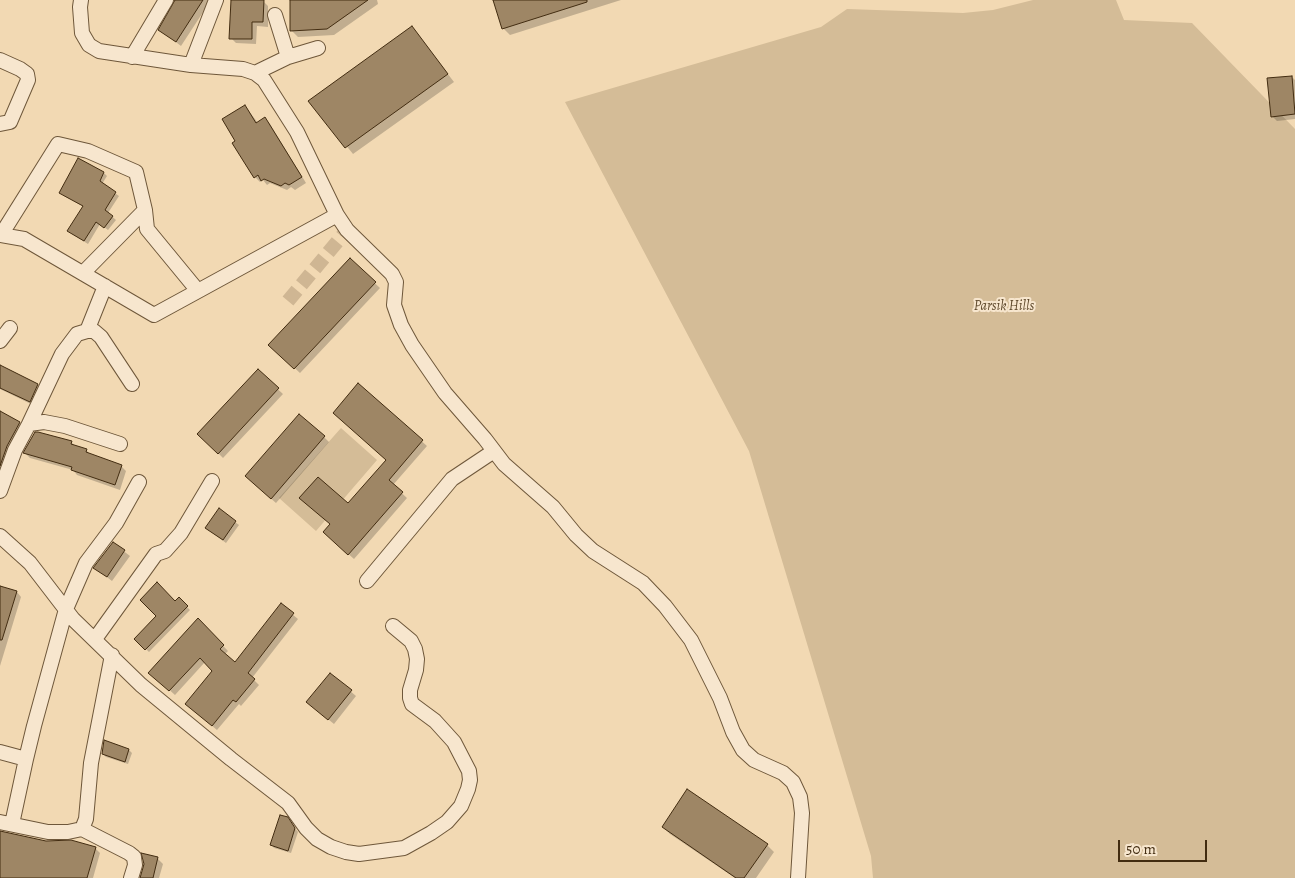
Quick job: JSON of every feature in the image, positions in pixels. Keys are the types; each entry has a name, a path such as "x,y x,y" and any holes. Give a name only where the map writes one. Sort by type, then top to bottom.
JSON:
{"street":[{"path":"81,0 82,34 89,45 99,51 191,65 243,69 255,73 264,80 297,132 338,215 348,230 392,274 396,282 394,305 401,325 412,345 445,393 504,464 553,507 576,535 593,551 643,583 665,606 691,640 743,750 754,760 782,772 793,782 800,797 802,813 798,878"},
{"path":"132,57 166,0"},
{"path":"191,65 216,0"},
{"path":"275,15 288,57"},
{"path":"255,73 288,57 318,48"},
{"path":"0,60 20,69 26,74 28,80 10,122 0,124"},
{"path":"198,291 147,229 145,210 136,172 88,151 58,144 0,235 24,238 154,315 338,215"},
{"path":"83,273 145,210"},
{"path":"86,331 105,286"},
{"path":"0,341 10,328"},
{"path":"0,491 15,450 62,354 78,334 86,331 94,332 101,337 132,384"},
{"path":"29,424 44,422 65,426 120,444"},
{"path":"367,581 452,479 494,451"},
{"path":"95,639 156,554 165,551 181,533 212,481"},
{"path":"131,878 135,865 134,857 82,829 68,832 48,832 6,823 26,759 66,609 86,563 116,523 139,482"},
{"path":"0,536 30,563 73,618 141,685 288,803 306,828 317,839 331,847 346,852 359,854 404,848 431,833 447,822 461,806 470,780 468,771 454,742 436,721 412,704 410,690 416,670 417,659 415,649 411,642 393,626"},
{"path":"82,829 86,819 91,763 112,655"},
{"path":"0,752 26,759"}],"green space":[{"name":"Parsik Hills","path":"1033,0 1116,0 1124,20 1192,23 1295,129 1295,878 873,878 871,856 749,451 565,102 821,27 847,9 963,13 993,10"},
{"path":"341,428 377,460 316,531 279,498"}],"building":[{"path":"175,0 203,0 176,42 158,30"},
{"path":"231,0 264,0 263,22 252,22 252,39 229,39"},
{"path":"290,0 368,0 327,29 290,31"},
{"path":"493,0 587,0 587,2 502,29"},
{"path":"412,26 448,74 345,148 308,101"},
{"path":"1292,76 1295,114 1271,117 1267,78"},
{"path":"245,105 256,123 265,117 302,177 289,185 285,183 281,186 264,179 261,181 258,175 254,178 232,143 235,141 222,119"},
{"path":"78,158 104,172 100,181 116,192 105,210 113,216 104,228 96,222 84,241 67,231 83,206 59,193"},
{"path":"350,258 376,282 294,369 268,345"},
{"path":"0,365 38,384 30,402 0,388"},
{"path":"258,369 279,388 218,454 197,434"},
{"path":"358,383 423,440 389,480 403,492 348,555 323,532 330,524 299,498 318,477 348,503 386,460 333,413"},
{"path":"0,411 20,422 7,446 0,466"},
{"path":"299,414 325,436 271,499 245,476"},
{"path":"35,432 72,441 71,444 87,449 86,452 122,465 115,485 71,470 72,467 23,453"},
{"path":"219,508 236,521 223,540 205,528"},
{"path":"113,542 125,550 107,577 93,568"},
{"path":"157,582 175,601 179,597 188,606 145,650 134,639 156,616 140,600"},
{"path":"0,586 17,591 2,640 0,640"},
{"path":"281,603 294,613 248,673 255,679 236,702 233,700 212,726 185,704 212,671 200,658 169,691 148,673 198,618 224,645 220,649 235,662"},
{"path":"330,673 352,690 328,720 306,702"},
{"path":"104,740 129,749 125,762 102,754"},
{"path":"687,789 768,844 744,878 736,878 662,827"},
{"path":"280,815 288,817 295,828 288,851 270,845"},
{"path":"0,831 46,841 71,840 96,847 87,878 0,878"},
{"path":"141,853 158,857 153,878 140,878 144,864"}],"tunnel":[{"path":"288,301 347,230"}]}
